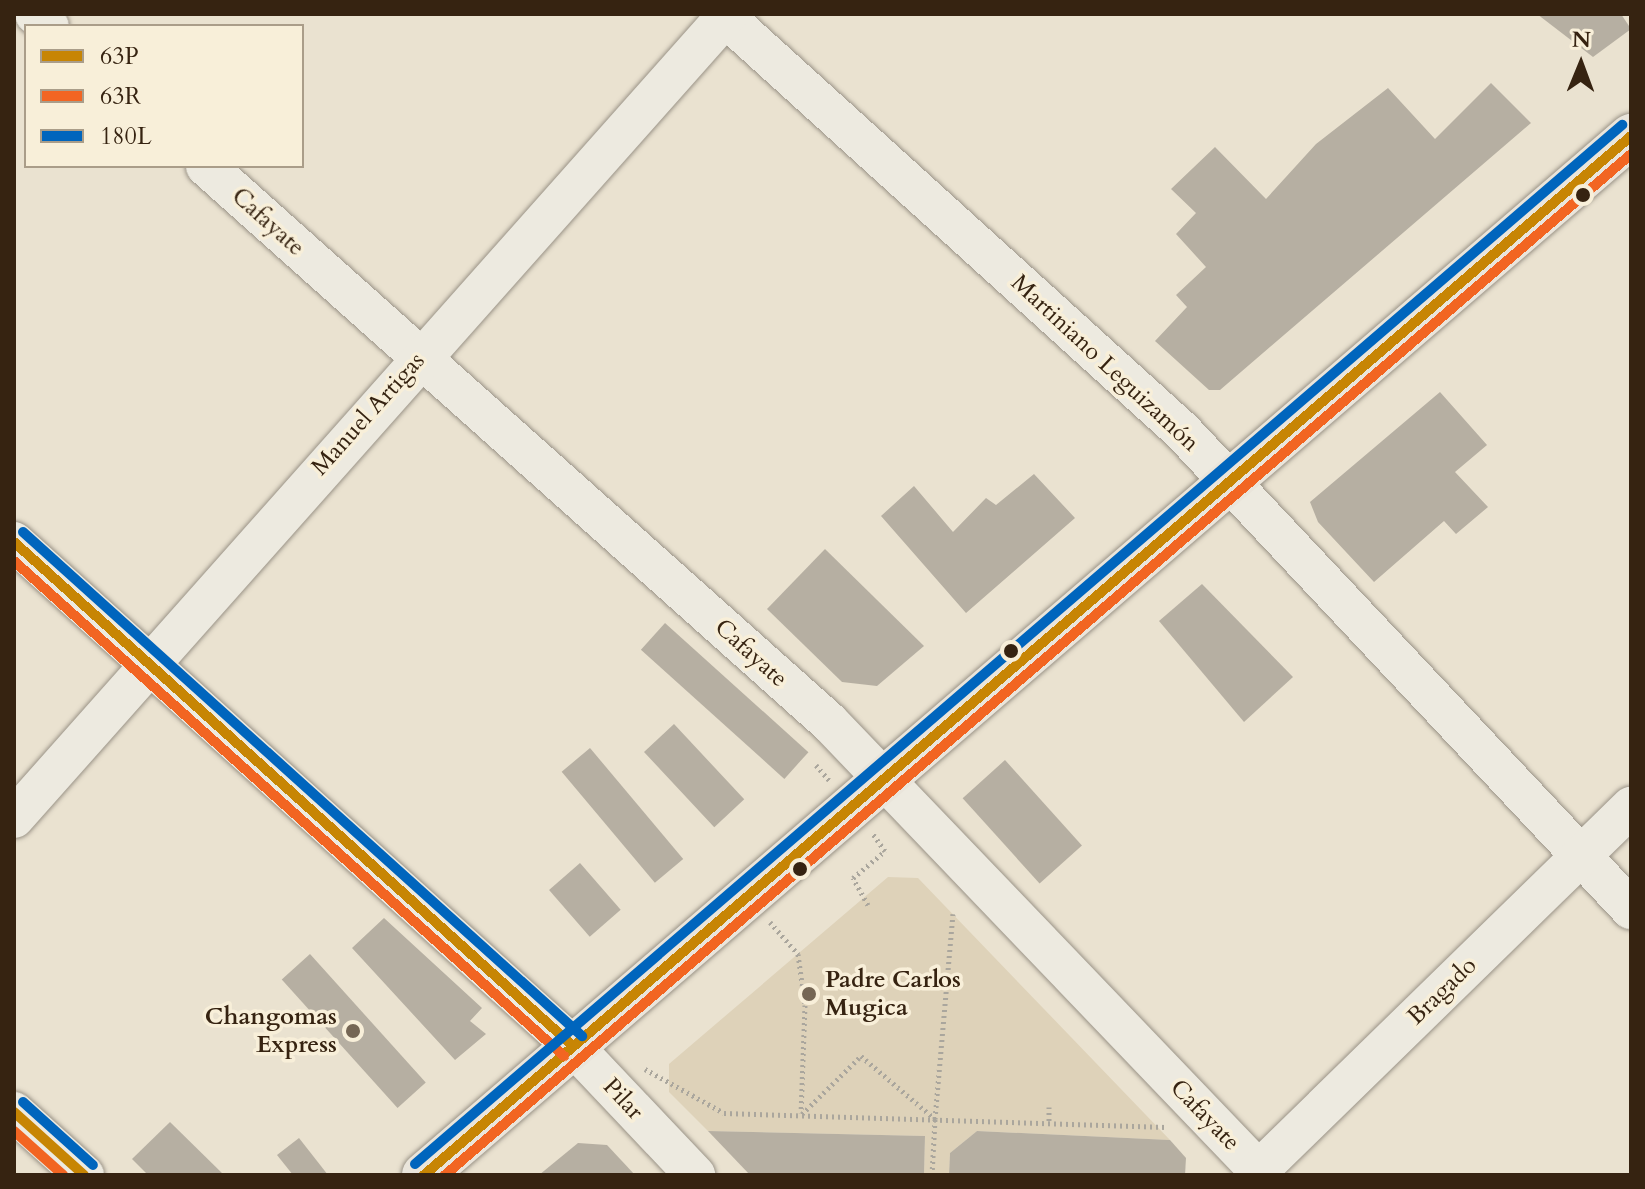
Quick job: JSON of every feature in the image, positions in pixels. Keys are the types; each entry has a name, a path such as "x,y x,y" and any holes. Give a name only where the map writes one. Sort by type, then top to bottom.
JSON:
{"main road":[{"path":"424,1175 1631,136"}],"street":[{"name":"Manuel Artigas","path":"14,818 149,661 725,15"},
{"name":"Martiniano Leguizamón","path":"725,15 1228,482 1631,909"},
{"name":"Cafayate","path":"208,168 829,722 1258,1173"},
{"name":"Pilar","path":"14,542 573,1046 695,1175"},
{"name":"Bragado","path":"1258,1173 1631,807"},
{"path":"14,1112 84,1175"}],"path":[{"path":"748,896 798,954 805,1005 801,1114"},
{"path":"932,1175 953,914"},
{"path":"801,1114 861,1056 935,1119"},
{"path":"628,1063 669,1076 724,1113 1215,1127"},
{"path":"1049,1107 1049,1123"}],"shaded area":[{"path":"888,877 918,878 1170,1140 977,1131 950,1153 949,1175 924,1175 925,1136 708,1131 669,1092 669,1064"}],"building":[{"path":"1537,14 1621,14 1631,29 1593,57"},
{"path":"1491,83 1531,123 1220,390 1209,390 1155,341 1187,307 1176,295 1206,267 1176,234 1196,213 1171,189 1215,147 1266,199 1316,144 1388,88 1435,139"},
{"path":"1440,392 1487,445 1455,472 1488,507 1456,534 1444,521 1374,582 1318,522 1310,502"},
{"path":"1034,474 1075,518 966,613 881,516 914,486 953,532 986,498 996,505"},
{"path":"825,549 924,646 877,686 842,682 767,609"},
{"path":"1202,584 1293,677 1244,722 1159,621"},
{"path":"665,623 808,752 784,779 641,650"},
{"path":"674,724 744,799 714,827 644,752"},
{"path":"590,748 683,859 655,883 562,772"},
{"path":"1005,760 1082,845 1040,884 963,798"},
{"path":"580,863 621,910 590,937 549,890"},
{"path":"384,918 482,1008 470,1021 486,1034 455,1060 352,948"},
{"name":"Changomas Express","path":"310,954 426,1083 398,1108 282,979"},
{"path":"170,1122 224,1175 148,1175 132,1159"},
{"path":"708,1131 925,1136 924,1175 750,1175"},
{"path":"977,1131 1170,1140 1186,1158 1185,1175 949,1175 950,1153"},
{"path":"299,1138 328,1175 293,1175 277,1155"},
{"path":"578,1143 607,1145 635,1175 539,1175"}],"transit line":[{"name":"180L","path":"415,1164 1622,125"},
{"name":"63P","path":"424,1175 1631,136"},
{"name":"63R","path":"445,1175 1631,154"},
{"name":"180L","path":"23,532 582,1036"},
{"name":"63P","path":"14,542 573,1046"},
{"name":"63R","path":"14,561 564,1056"},
{"name":"180L","path":"23,1102 93,1165"},
{"name":"63P","path":"14,1112 84,1175"},
{"name":"63R","path":"14,1131 63,1175"}],"place":[{"name":"Padre Carlos Mugica","path":"809,994"},
{"name":"Changomas Express","path":"353,1031"}]}
